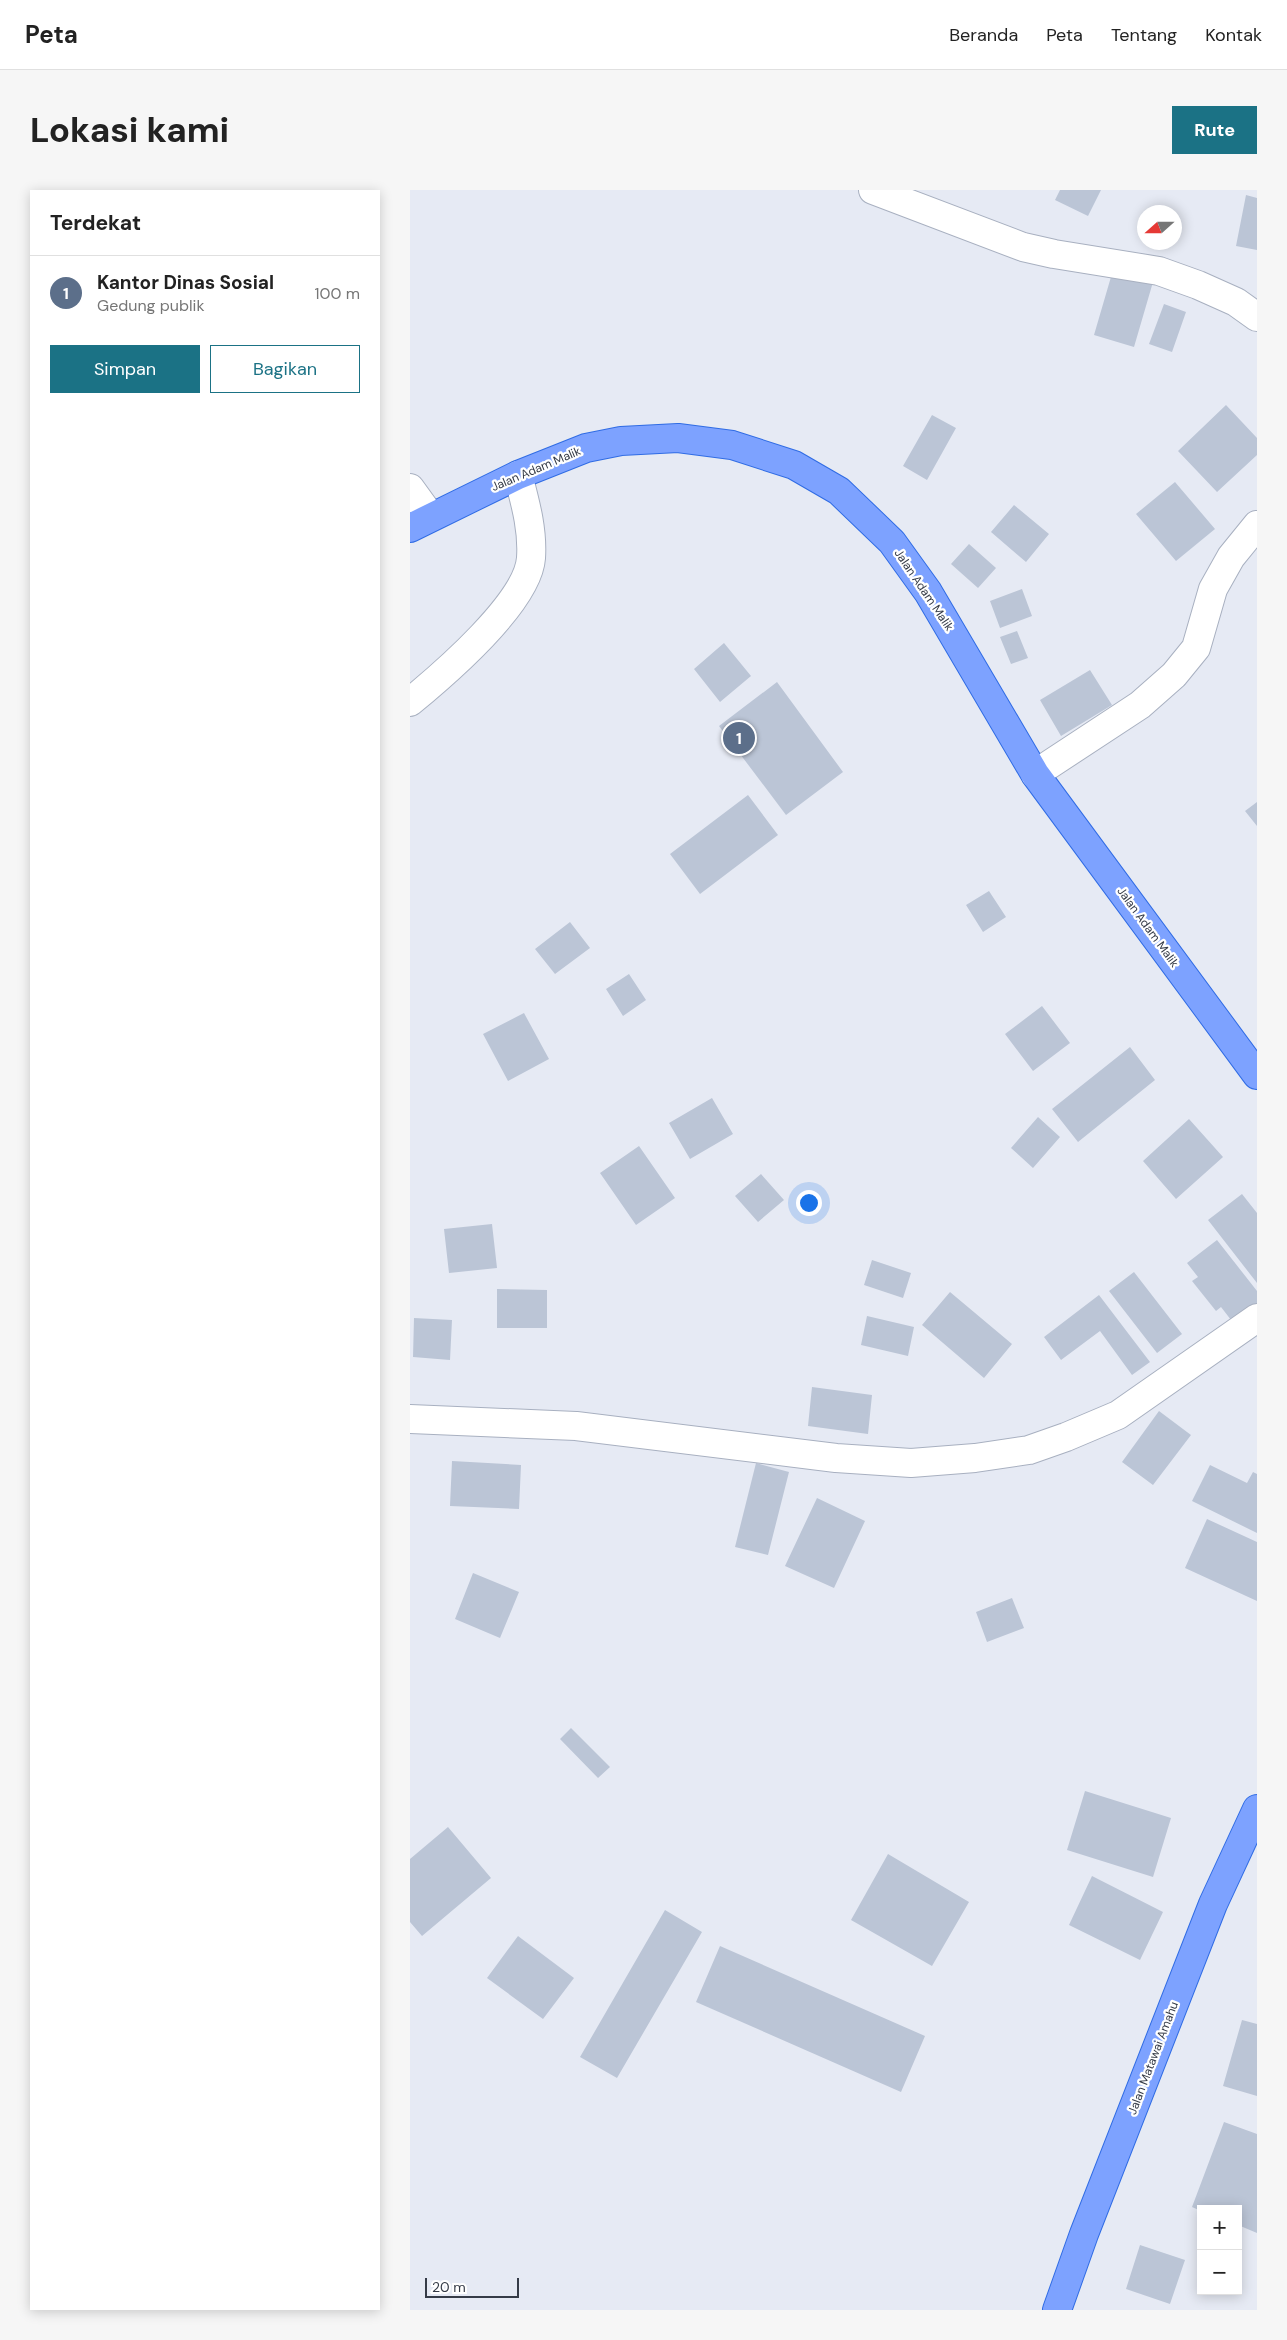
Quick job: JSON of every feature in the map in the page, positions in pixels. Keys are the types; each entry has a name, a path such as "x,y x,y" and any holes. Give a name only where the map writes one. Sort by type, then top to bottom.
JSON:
{"highway":[{"name":"Jalan Adam Malik","path":"421,523 518,475 586,448 621,441 678,438 732,445 794,465 839,491 892,542 928,592 1035,774 1257,1075"},
{"name":"Jalan Matawai Amahu","path":"1057,2310 1088,2225 1213,1904 1257,1809"}],"street":[{"path":"873,190 1023,247 1054,254 1159,271 1198,285 1236,302 1257,317"},
{"path":"410,702 484,635 520,587 531,560 531,527 518,475"},
{"path":"410,488 421,523"},
{"path":"1035,774 1140,705 1174,675 1196,648 1213,589 1231,557 1257,524"},
{"path":"410,1419 576,1426 836,1458 910,1463 975,1458 1029,1450 1066,1437 1118,1414 1257,1318"}],"building":[{"path":"1060,190 1101,190 1088,216 1055,200"},
{"path":"1246,195 1257,198 1257,250 1236,246"},
{"path":"1113,270 1153,282 1134,347 1094,335"},
{"path":"1164,304 1186,312 1172,352 1149,344"},
{"path":"1226,405 1257,438 1257,455 1217,492 1178,451"},
{"path":"932,415 956,428 927,480 903,466"},
{"path":"1175,482 1215,529 1176,561 1136,514"},
{"path":"1014,505 1049,534 1026,562 991,532"},
{"path":"969,544 996,568 978,588 951,564"},
{"path":"1022,589 1032,616 1000,628 990,601"},
{"path":"1017,631 1028,658 1011,664 1000,637"},
{"path":"724,643 751,676 720,702 694,669"},
{"path":"1090,670 1112,705 1061,736 1040,700"},
{"path":"777,682 843,772 786,815 719,726"},
{"path":"748,795 778,835 700,894 670,854"},
{"path":"1257,802 1257,826 1245,811"},
{"path":"989,891 1006,917 983,932 966,905"},
{"path":"570,922 590,948 555,974 535,949"},
{"path":"629,974 646,1000 623,1016 606,989"},
{"path":"1042,1006 1070,1043 1033,1071 1005,1034"},
{"path":"524,1013 549,1059 508,1081 483,1034"},
{"path":"1130,1047 1155,1080 1078,1142 1052,1109"},
{"path":"712,1098 733,1134 690,1159 669,1123"},
{"path":"1038,1117 1060,1137 1033,1168 1011,1148"},
{"path":"1189,1119 1223,1157 1176,1199 1143,1161"},
{"path":"639,1146 675,1198 636,1225 600,1173"},
{"path":"761,1174 784,1200 758,1222 735,1196"},
{"path":"1242,1194 1257,1213 1257,1283 1208,1220"},
{"path":"492,1224 497,1268 449,1273 444,1229"},
{"path":"1217,1240 1257,1291 1257,1314 1238,1329 1221,1307 1216,1311 1192,1281 1198,1277 1187,1263"},
{"path":"872,1260 911,1273 903,1298 864,1285"},
{"path":"1134,1272 1182,1334 1157,1353 1109,1291"},
{"path":"497,1289 547,1290 547,1328 497,1328"},
{"path":"950,1292 1012,1344 984,1378 922,1325"},
{"path":"1099,1295 1150,1362 1132,1375 1100,1331 1061,1360 1044,1337"},
{"path":"867,1316 914,1327 908,1356 861,1345"},
{"path":"414,1318 452,1320 450,1360 413,1357"},
{"path":"812,1387 872,1395 868,1434 808,1426"},
{"path":"1159,1411 1191,1435 1153,1485 1122,1462"},
{"path":"452,1461 521,1465 519,1509 450,1506"},
{"path":"756,1463 789,1472 768,1555 735,1547"},
{"path":"1210,1465 1247,1483 1253,1472 1257,1474 1257,1533 1192,1501"},
{"path":"817,1498 865,1521 834,1588 785,1566"},
{"path":"1207,1519 1257,1542 1257,1601 1185,1568"},
{"path":"473,1573 519,1592 500,1638 455,1619"},
{"path":"1012,1598 1024,1628 987,1642 976,1612"},
{"path":"571,1728 610,1767 598,1778 560,1739"},
{"path":"1085,1791 1171,1818 1153,1877 1067,1850"},
{"path":"448,1827 491,1878 422,1936 410,1922 410,1859"},
{"path":"888,1854 969,1902 932,1966 851,1920"},
{"path":"1092,1876 1163,1912 1140,1960 1069,1925"},
{"path":"665,1910 702,1932 617,2078 580,2057"},
{"path":"518,1936 574,1978 543,2019 487,1978"},
{"path":"720,1946 925,2036 901,2092 696,2002"},
{"path":"1242,2020 1257,2024 1257,2096 1223,2086"},
{"path":"1224,2122 1257,2134 1257,2233 1242,2227 1242,2205 1197,2205 1197,2209 1192,2207"},
{"path":"1140,2245 1185,2260 1170,2304 1126,2289"}],"place":[{"name":"Kantor Dinas Sosial","path":"739,738"}]}
